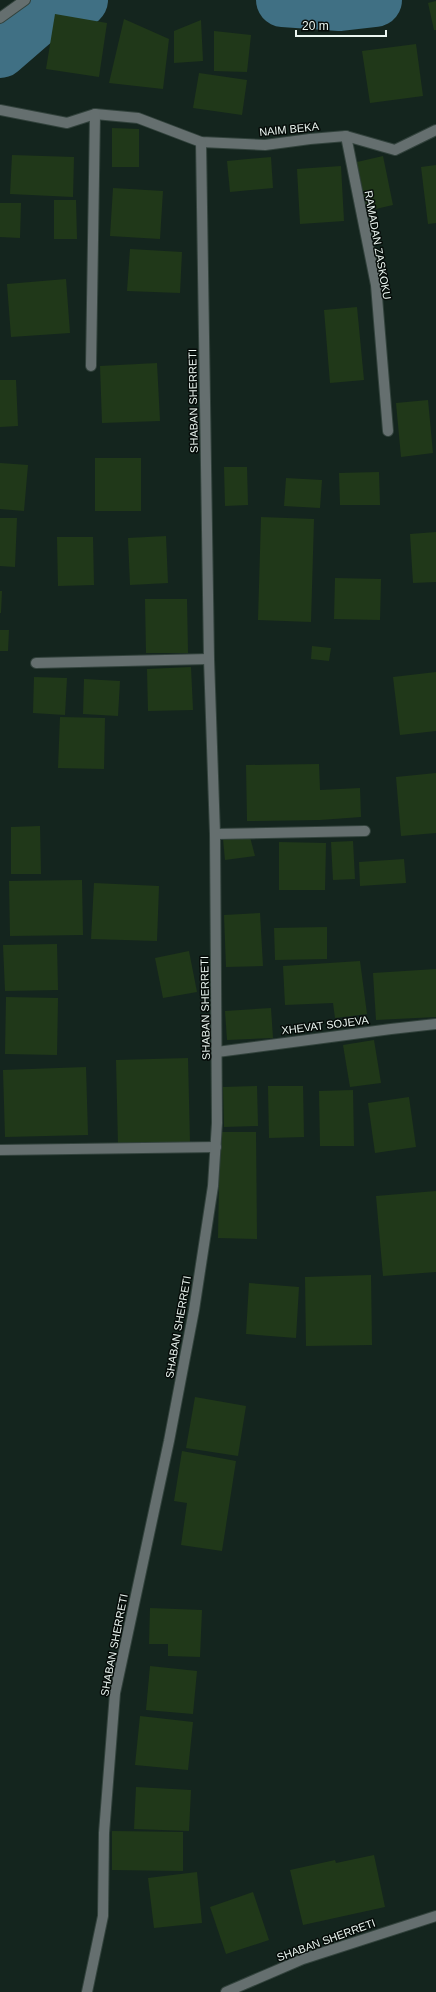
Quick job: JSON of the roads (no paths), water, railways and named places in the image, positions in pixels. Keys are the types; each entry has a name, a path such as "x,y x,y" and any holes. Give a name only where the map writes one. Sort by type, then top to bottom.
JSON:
{"street":[{"path":"0,18 25,0"},
{"name":"NAIM BEKA","path":"0,110 67,123 95,114 138,118 201,142 266,145 346,136 395,150 436,130"},
{"path":"91,366 95,114"},
{"name":"RAMADAN ZASKOKU","path":"346,136 376,286 388,431"},
{"name":"SHABAN SHERRETI","path":"87,1992 103,1916 104,1833 116,1693 169,1441 192,1317 213,1186 216,1147 217,1052 215,834 209,660 201,142"},
{"path":"36,663 209,660"},
{"path":"215,834 365,831"},
{"name":"XHEVAT SOJEVA","path":"217,1052 436,1024"},
{"path":"0,1150 216,1147"},
{"name":"SHABAN SHERRETI","path":"226,1992 303,1959 436,1916"}],"waterway":[{"path":"0,51 45,12 81,0"},
{"path":"283,0 340,4 375,0"}]}
